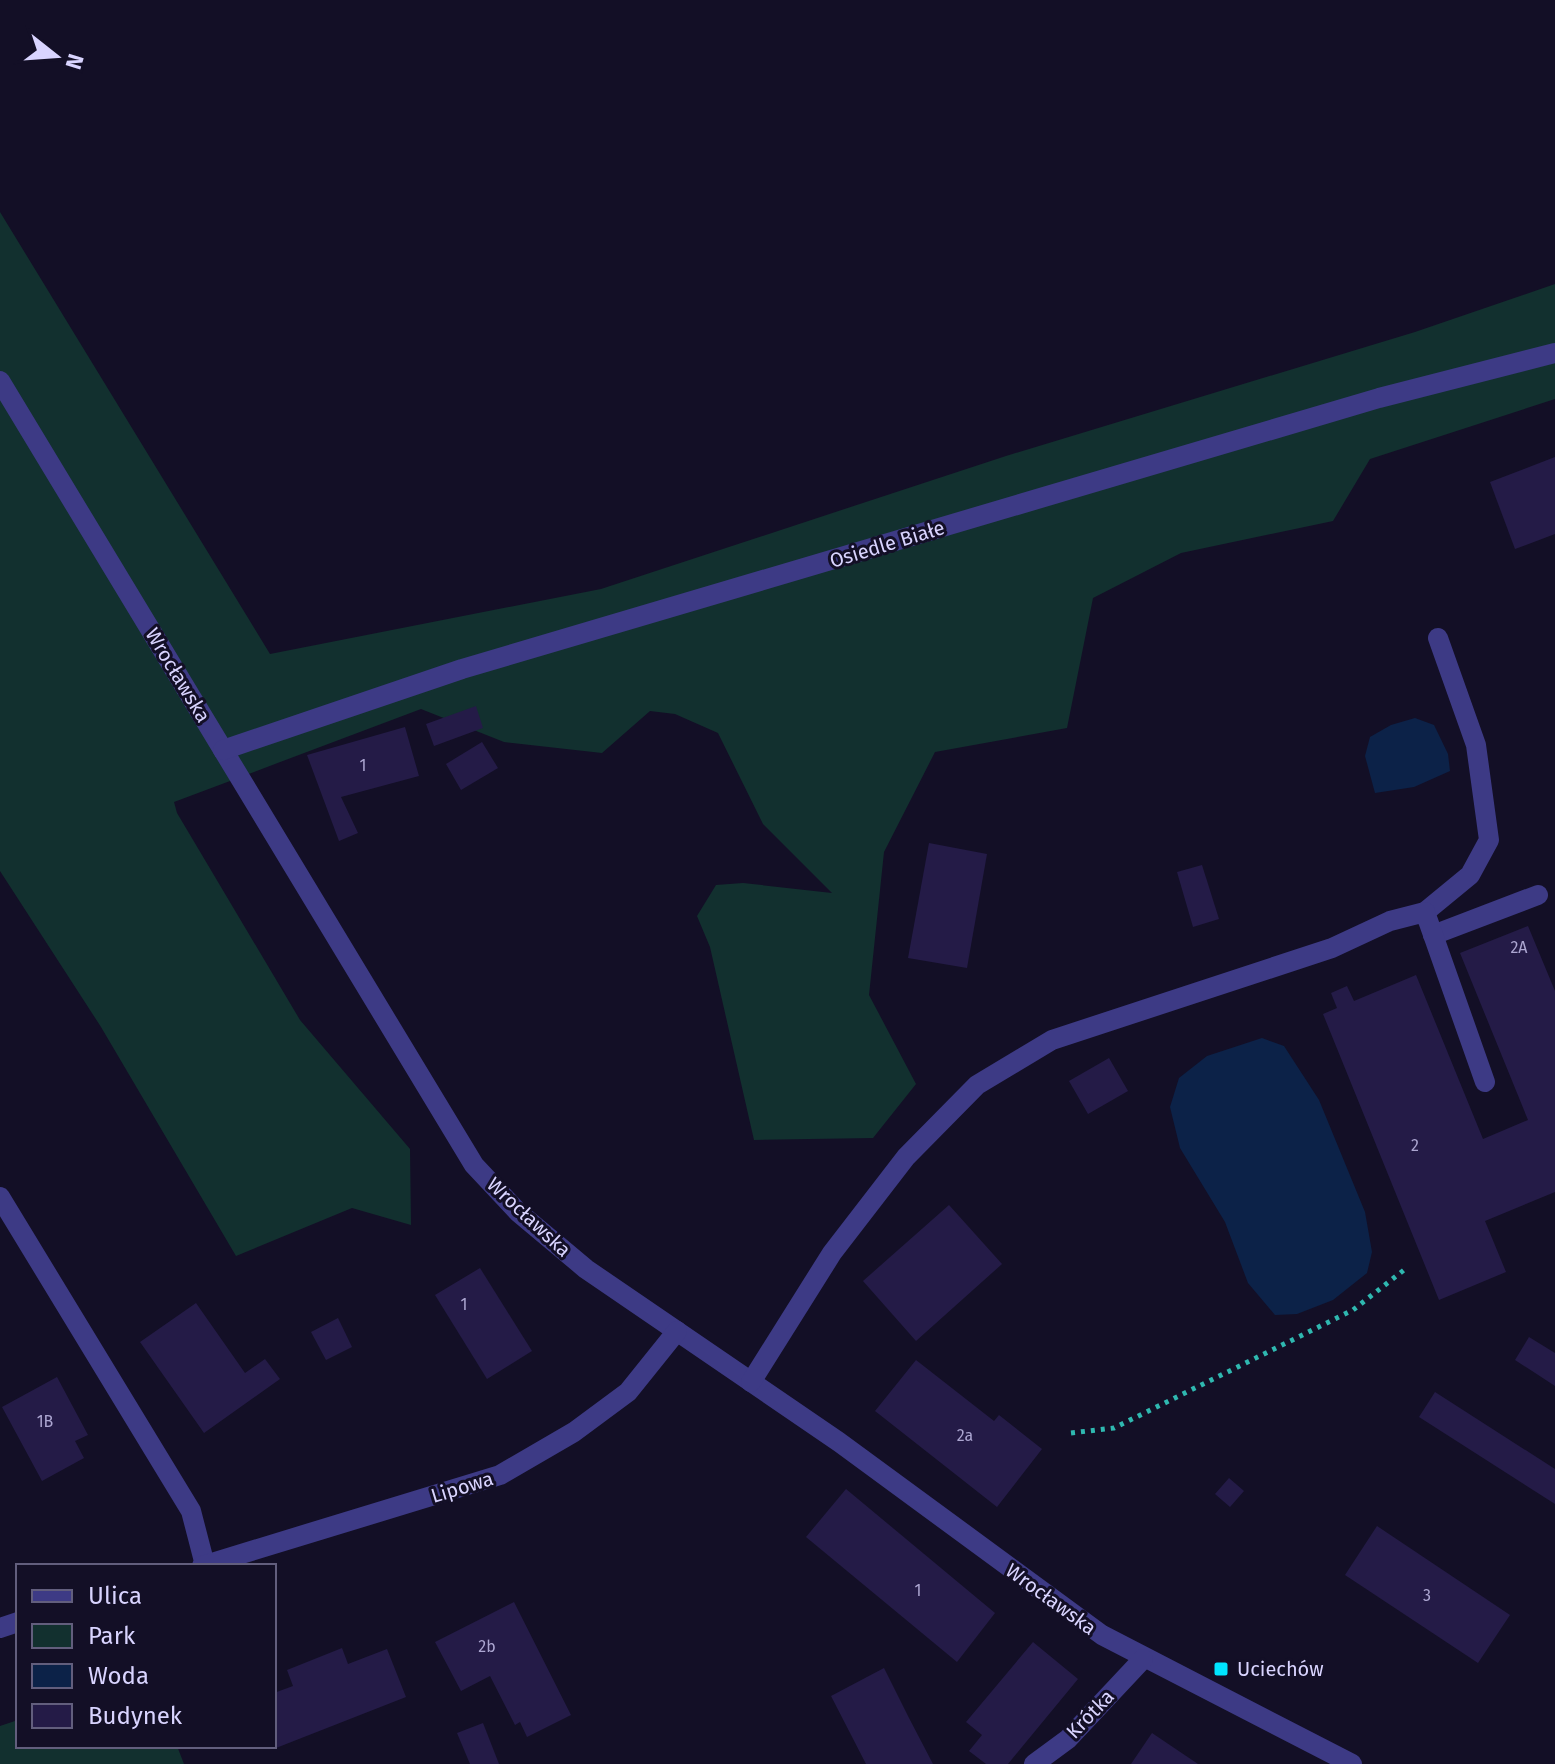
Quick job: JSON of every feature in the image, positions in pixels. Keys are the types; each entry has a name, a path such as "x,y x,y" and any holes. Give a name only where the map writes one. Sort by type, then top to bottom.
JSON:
{"street":[{"name":"Osiedle Białe","path":"223,750 462,669 1379,398 1555,353"},
{"name":"Wrocławska","path":"0,381 474,1165 518,1212 586,1269 839,1442 1102,1635 1143,1659 1352,1764"},
{"path":"751,1382 832,1253 906,1157 977,1085 1052,1040 1332,948 1390,921 1425,912 1470,875 1489,840 1476,745 1438,638"},
{"path":"1433,935 1538,895"},
{"path":"1425,912 1485,1082"},
{"path":"0,1197 191,1511 204,1564"},
{"name":"Lipowa","path":"211,1564 500,1475 574,1432 628,1392 677,1331"},
{"name":"Krótka","path":"1034,1764 1068,1739 1143,1659"}],"path":[{"path":"1071,1433 1114,1428 1353,1310 1404,1270"}],"green space":[{"path":"0,212 270,654 601,589 1006,456 1415,332 1555,284 1555,399 1370,459 1333,521 1181,553 1093,598 1067,728 935,752 884,852 869,995 916,1084 873,1138 754,1140 710,947 697,916 716,885 743,883 832,893 763,824 718,733 675,714 650,711 602,753 504,742 421,709 174,802 177,813 300,1020 410,1149 411,1225 352,1208 236,1256 101,1027 0,871"},
{"path":"16,1721 16,1748 178,1748 184,1764 0,1764 0,1726"}],"water":[{"path":"1415,718 1434,725 1448,754 1450,771 1414,787 1375,793 1365,756 1370,737 1391,725"},
{"path":"1262,1038 1284,1046 1319,1100 1365,1212 1372,1252 1367,1273 1333,1300 1297,1314 1275,1315 1248,1283 1225,1222 1180,1148 1170,1107 1179,1078 1207,1056"}],"building":[{"path":"1555,457 1555,534 1515,549 1490,482"},
{"path":"476,706 483,728 434,746 426,724"},
{"path":"405,727 419,776 341,797 358,833 339,841 307,755"},
{"path":"482,742 498,768 461,790 446,764"},
{"path":"929,843 987,854 967,968 908,958"},
{"path":"1202,865 1219,919 1193,927 1177,872"},
{"path":"1528,926 1555,991 1555,1192 1485,1221 1506,1272 1439,1300 1323,1014 1337,1008 1331,993 1347,986 1354,1001 1416,975 1483,1139 1528,1120 1460,953"},
{"path":"1109,1058 1128,1091 1088,1114 1069,1081"},
{"path":"949,1205 1002,1264 916,1341 863,1281"},
{"path":"480,1268 532,1351 487,1379 435,1295"},
{"path":"196,1303 245,1373 265,1359 280,1379 204,1433 140,1342"},
{"path":"338,1318 352,1347 326,1360 311,1332"},
{"path":"1529,1337 1555,1353 1555,1386 1515,1360"},
{"path":"916,1360 994,1421 999,1415 1042,1449 997,1507 875,1411"},
{"path":"57,1377 88,1435 75,1441 84,1458 42,1481 2,1407"},
{"path":"1435,1392 1555,1469 1555,1504 1419,1417"},
{"path":"1229,1478 1244,1491 1230,1507 1215,1494"},
{"path":"846,1489 995,1613 957,1662 806,1537"},
{"path":"1377,1526 1510,1615 1478,1663 1345,1575"},
{"path":"514,1602 571,1715 527,1737 520,1722 515,1725 490,1676 461,1691 435,1642"},
{"path":"1033,1642 1078,1679 1008,1764 986,1764 969,1751 982,1735 966,1722"},
{"path":"342,1648 348,1664 387,1649 406,1697 276,1748 276,1692 293,1686 287,1670"},
{"path":"884,1668 933,1764 866,1764 831,1696"},
{"path":"483,1723 499,1764 470,1764 457,1733"},
{"path":"1152,1733 1198,1764 1131,1764"}],"place":[{"name":"Uciechów","path":"1221,1669"}]}
